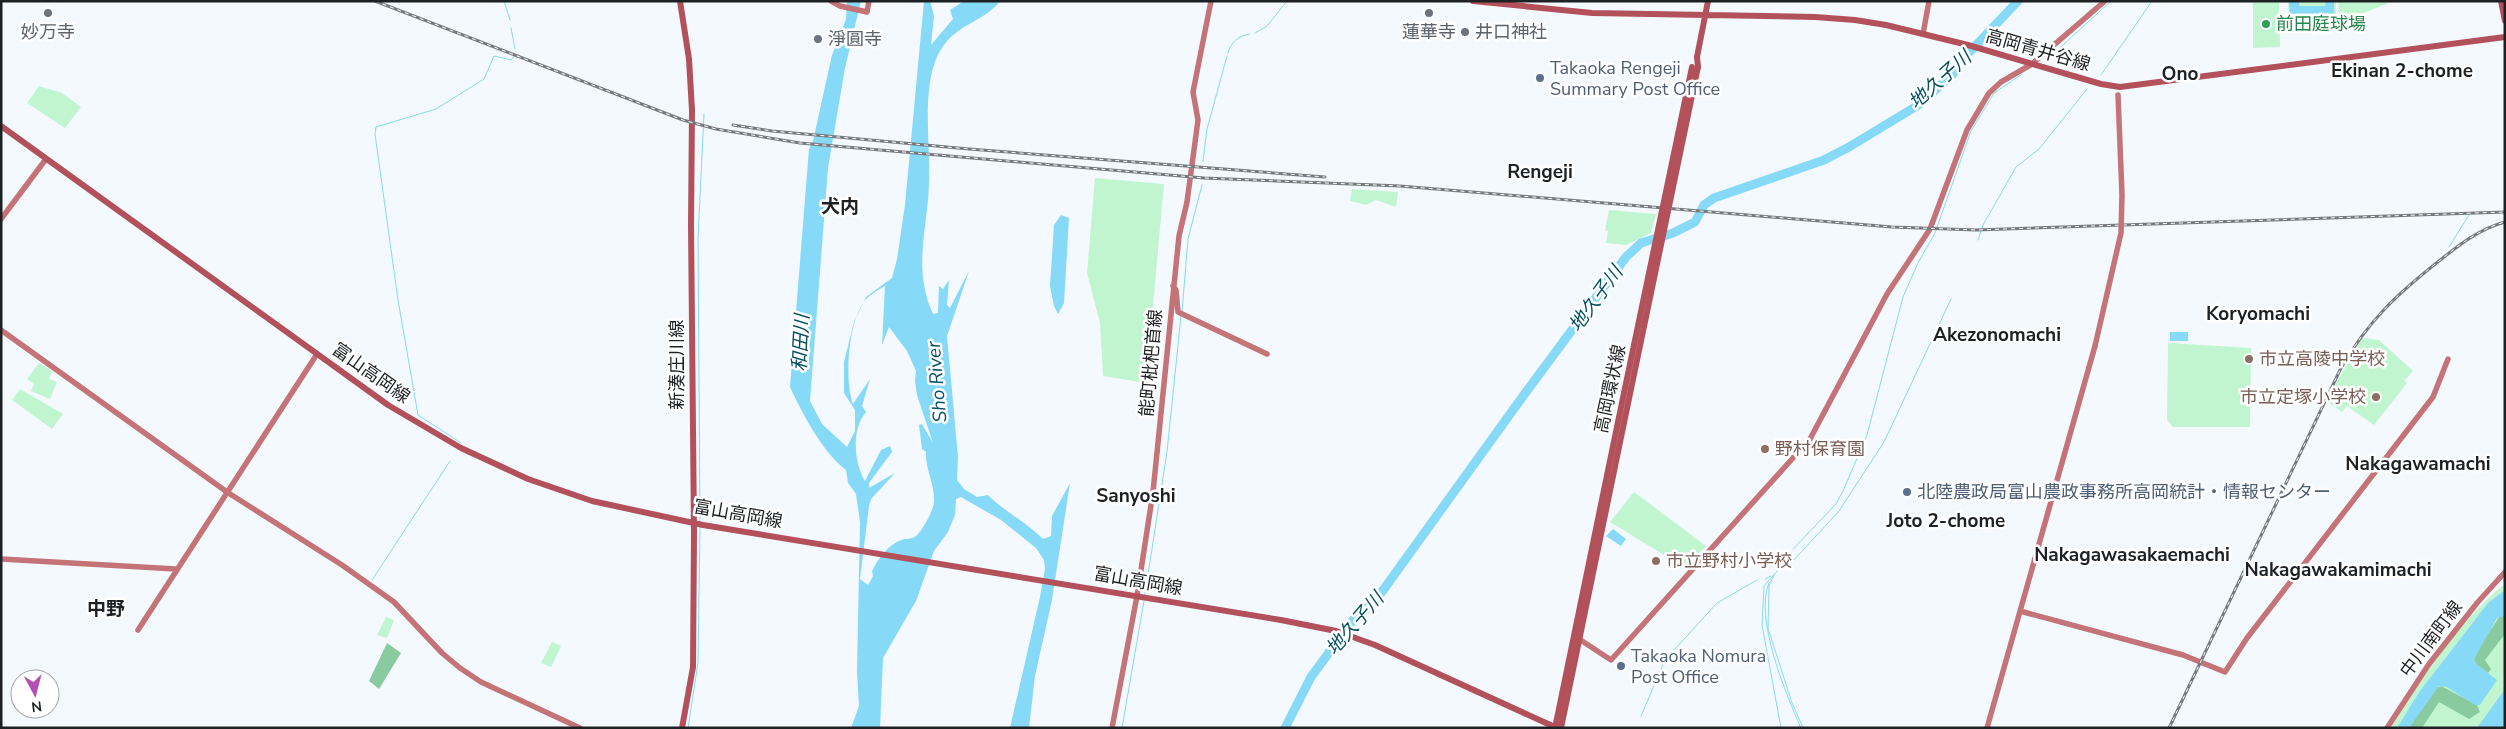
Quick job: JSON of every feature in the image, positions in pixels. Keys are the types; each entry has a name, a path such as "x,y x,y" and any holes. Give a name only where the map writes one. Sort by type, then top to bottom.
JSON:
{"main road":[{"name":"新湊庄川線","path":"680,1 689,59 692,110 691,225 694,522 693,667 682,728"},
{"name":"高岡青井谷線","path":"1473,1 1592,13 1705,14 1855,20 1968,45 2120,87 2505,37"},
{"name":"高岡環状線","path":"1557,728 1708,1"},
{"path":"2501,1 2505,21"},
{"name":"富山高岡線","path":"1,126 317,354 414,421 498,467 592,502 703,525 1281,620 1336,631 1557,728"}],"street":[{"path":"831,1 840,6 867,12 869,1"},
{"name":"能町枇杷首線","path":"1112,728 1142,597 1154,492 1173,286 1198,120 1193,92 1211,1"},
{"path":"1923,34 1929,1"},
{"path":"1576,637 1611,660 1810,439 1888,294 1930,229 1967,130 1988,93 2001,82 2032,64 2105,1"},
{"path":"1987,728 2095,346 2121,233 2122,196 2118,95 2120,87"},
{"path":"1,219 46,159"},
{"path":"1173,286 1176,290 1180,313 1267,354"},
{"path":"1,330 226,492 342,565 394,602 442,653 460,668 481,682 580,728"},
{"path":"138,630 317,354"},
{"path":"2020,611 2183,655 2225,672 2247,638 2433,397 2448,358"},
{"path":"1,559 176,569"},
{"name":"中川南町線","path":"2386,728 2429,664 2477,602 2505,572"}],"green space":[{"name":"前田庭球場","path":"2253,1 2279,1 2280,47 2253,48"},
{"path":"2288,1 2336,1 2336,15 2289,17"},
{"path":"2338,1 2393,1 2364,13 2339,14"},
{"path":"39,86 62,93 81,107 65,128 27,103"},
{"path":"1095,178 1164,184 1146,383 1103,376 1100,323 1087,273"},
{"path":"1352,189 1398,192 1396,207 1376,200 1366,205 1350,201"},
{"path":"1609,210 1656,214 1651,233 1626,245 1606,243 1608,231 1605,230"},
{"path":"2362,338 2379,340 2413,371 2405,380 2400,376 2407,383 2374,425 2347,406 2342,412 2326,401"},
{"path":"2168,343 2251,348 2250,427 2173,427 2167,420"},
{"path":"39,363 52,371 49,379 57,382 50,399 31,391 34,384 27,379"},
{"path":"20,389 63,414 52,429 12,400"},
{"path":"1634,492 1706,546 1689,566 1677,556 1664,555 1610,522"},
{"path":"2502,586 2505,586 2505,728 2391,728 2415,690 2455,634"},
{"path":"2500,616 2505,616 2505,634 2485,660 2491,669 2488,673 2476,664 2474,659"},
{"path":"386,617 394,620 387,638 377,635"},
{"path":"552,642 561,646 551,667 541,663"},
{"path":"387,643 401,653 379,689 369,681"},
{"path":"2441,686 2477,705 2480,712 2469,719 2439,702 2422,728 2409,728 2434,690"}],"water":[{"path":"847,1 861,1 845,68 828,168 810,401 822,424 847,447 855,431 855,410 844,393 844,362 857,315 849,350 848,365 850,393 853,404 870,379 862,406 866,412 861,419 856,437 858,465 865,481 881,450 890,446 892,452 869,483 869,488 895,473 871,499 869,506 860,579 868,585 873,576 872,571 880,557 896,542 912,538 919,533 930,515 934,502 926,452 922,449 919,425 922,424 933,443 917,395 916,371 907,351 889,327 882,345 885,286 868,297 862,305 866,297 892,278 897,259 905,205 924,1 930,1 934,16 931,45 953,19 950,10 964,1 1000,1 987,13 950,38 936,59 931,75 928,111 929,183 922,264 923,281 933,314 938,313 939,286 943,289 949,280 947,305 950,308 969,271 947,336 958,457 957,480 964,489 977,497 988,495 1043,539 1051,536 1052,516 1070,483 1052,600 1035,676 1029,728 1010,728 1040,597 1045,569 1044,560 1036,548 1001,520 961,497 956,499 955,515 948,532 934,551 916,601 883,658 880,728 851,728 859,706 857,672 860,522 856,494 848,483 846,470 837,463 821,443 790,387 809,149 813,141 832,55 846,19"},
{"path":"2289,1 2299,1 2299,6 2325,6 2326,1 2334,1 2334,13 2290,14"},
{"path":"1061,215 1069,218 1064,303 1058,314 1054,306 1050,286 1054,225"},
{"path":"2170,332 2188,332 2188,341 2170,341"},
{"path":"1613,529 1626,539 1621,546 1606,536"},
{"path":"2505,590 2505,616 2497,618 2474,659 2476,664 2497,680 2480,705 2475,705 2447,687 2439,686 2409,728 2397,728 2420,691 2488,603"},
{"path":"2505,689 2505,728 2477,728"}],"waterway":[{"path":"504,1 510,20"},
{"path":"1255,33 1267,26 1287,1"},
{"name":"地久子川","path":"1285,728 1311,677 1353,620 1376,600 1626,257 1641,243 1673,233 1695,222 1704,205 1714,198 1824,160 1920,104 1955,72 1963,59 2018,1"},
{"path":"2053,54 2111,1"},
{"path":"2101,75 2152,1"},
{"path":"511,28 515,49"},
{"path":"1228,53 1236,40 1250,34"},
{"path":"461,443 418,415 398,300 375,134 376,127 436,109 484,79 494,56 511,60 514,56"},
{"path":"1203,161 1207,129 1227,56"},
{"path":"1793,549 1836,504 1867,435 1903,297 1918,263 1935,233 1971,131 1994,93 2022,74"},
{"path":"1978,240 1983,225 2016,167 2039,149 2087,89"},
{"path":"700,521 698,238 704,114"},
{"path":"1182,312 1188,239 1202,185"},
{"path":"2449,247 2469,215"},
{"path":"1786,562 1792,562 1839,511 1884,442 1951,299"},
{"path":"1145,594 1167,452 1181,316"},
{"path":"372,580 450,461"},
{"path":"688,728 698,663 700,527"},
{"path":"1781,728 1762,625 1764,586 1787,560"},
{"path":"1774,575 1769,586 1768,628 1792,703 1803,728"},
{"path":"1765,579 1771,576"},
{"path":"1641,716 1665,660 1717,603 1757,580"},
{"path":"1769,583 1765,598 1769,635 1780,676 1801,728"},
{"path":"1122,728 1144,601"}],"railway":[{"path":"375,1 683,120 716,129 800,143 1204,178 1400,186 1892,227 1976,230 2505,212"},
{"path":"733,125 772,131 969,149 1325,177"},
{"path":"2169,728 2341,368 2351,351 2384,309 2424,273 2470,238 2505,222"}],"place":[{"name":"妙万寺","path":"48,13"},
{"name":"蓮華寺","path":"1429,13"},
{"name":"前田庭球場","path":"2266,24"},
{"name":"井口神社","path":"1465,32"},
{"name":"淨圓寺","path":"818,39"},
{"name":"Takaoka Rengeji Summary Post Office","path":"1540,78"},
{"name":"市立高陵中学校","path":"2249,359"},
{"name":"市立定塚小学校","path":"2376,397"},
{"name":"野村保育園","path":"1765,449"},
{"name":"北陸農政局富山農政事務所高岡統計・情報センター","path":"1907,492"},
{"name":"市立野村小学校","path":"1656,561"},
{"name":"Takaoka Nomura Post Office","path":"1621,666"}],"district":[{"name":"Ekinan 2-chome","path":"2402,71"},
{"name":"Ono","path":"2180,74"},
{"name":"Rengeji","path":"1540,172"},
{"name":"犬内","path":"840,207"},
{"name":"Koryomachi","path":"2258,314"},
{"name":"Akezonomachi","path":"1997,335"},
{"name":"Nakagawamachi","path":"2418,464"},
{"name":"Sanyoshi","path":"1136,496"},
{"name":"Joto 2-chome","path":"1946,521"},
{"name":"Nakagawasakaemachi","path":"2132,555"},
{"name":"Nakagawakamimachi","path":"2338,570"},
{"name":"中野","path":"106,609"}],"water label":[{"name":"和田川","path":"801,343"},
{"name":"Sho River","path":"937,382"}]}
